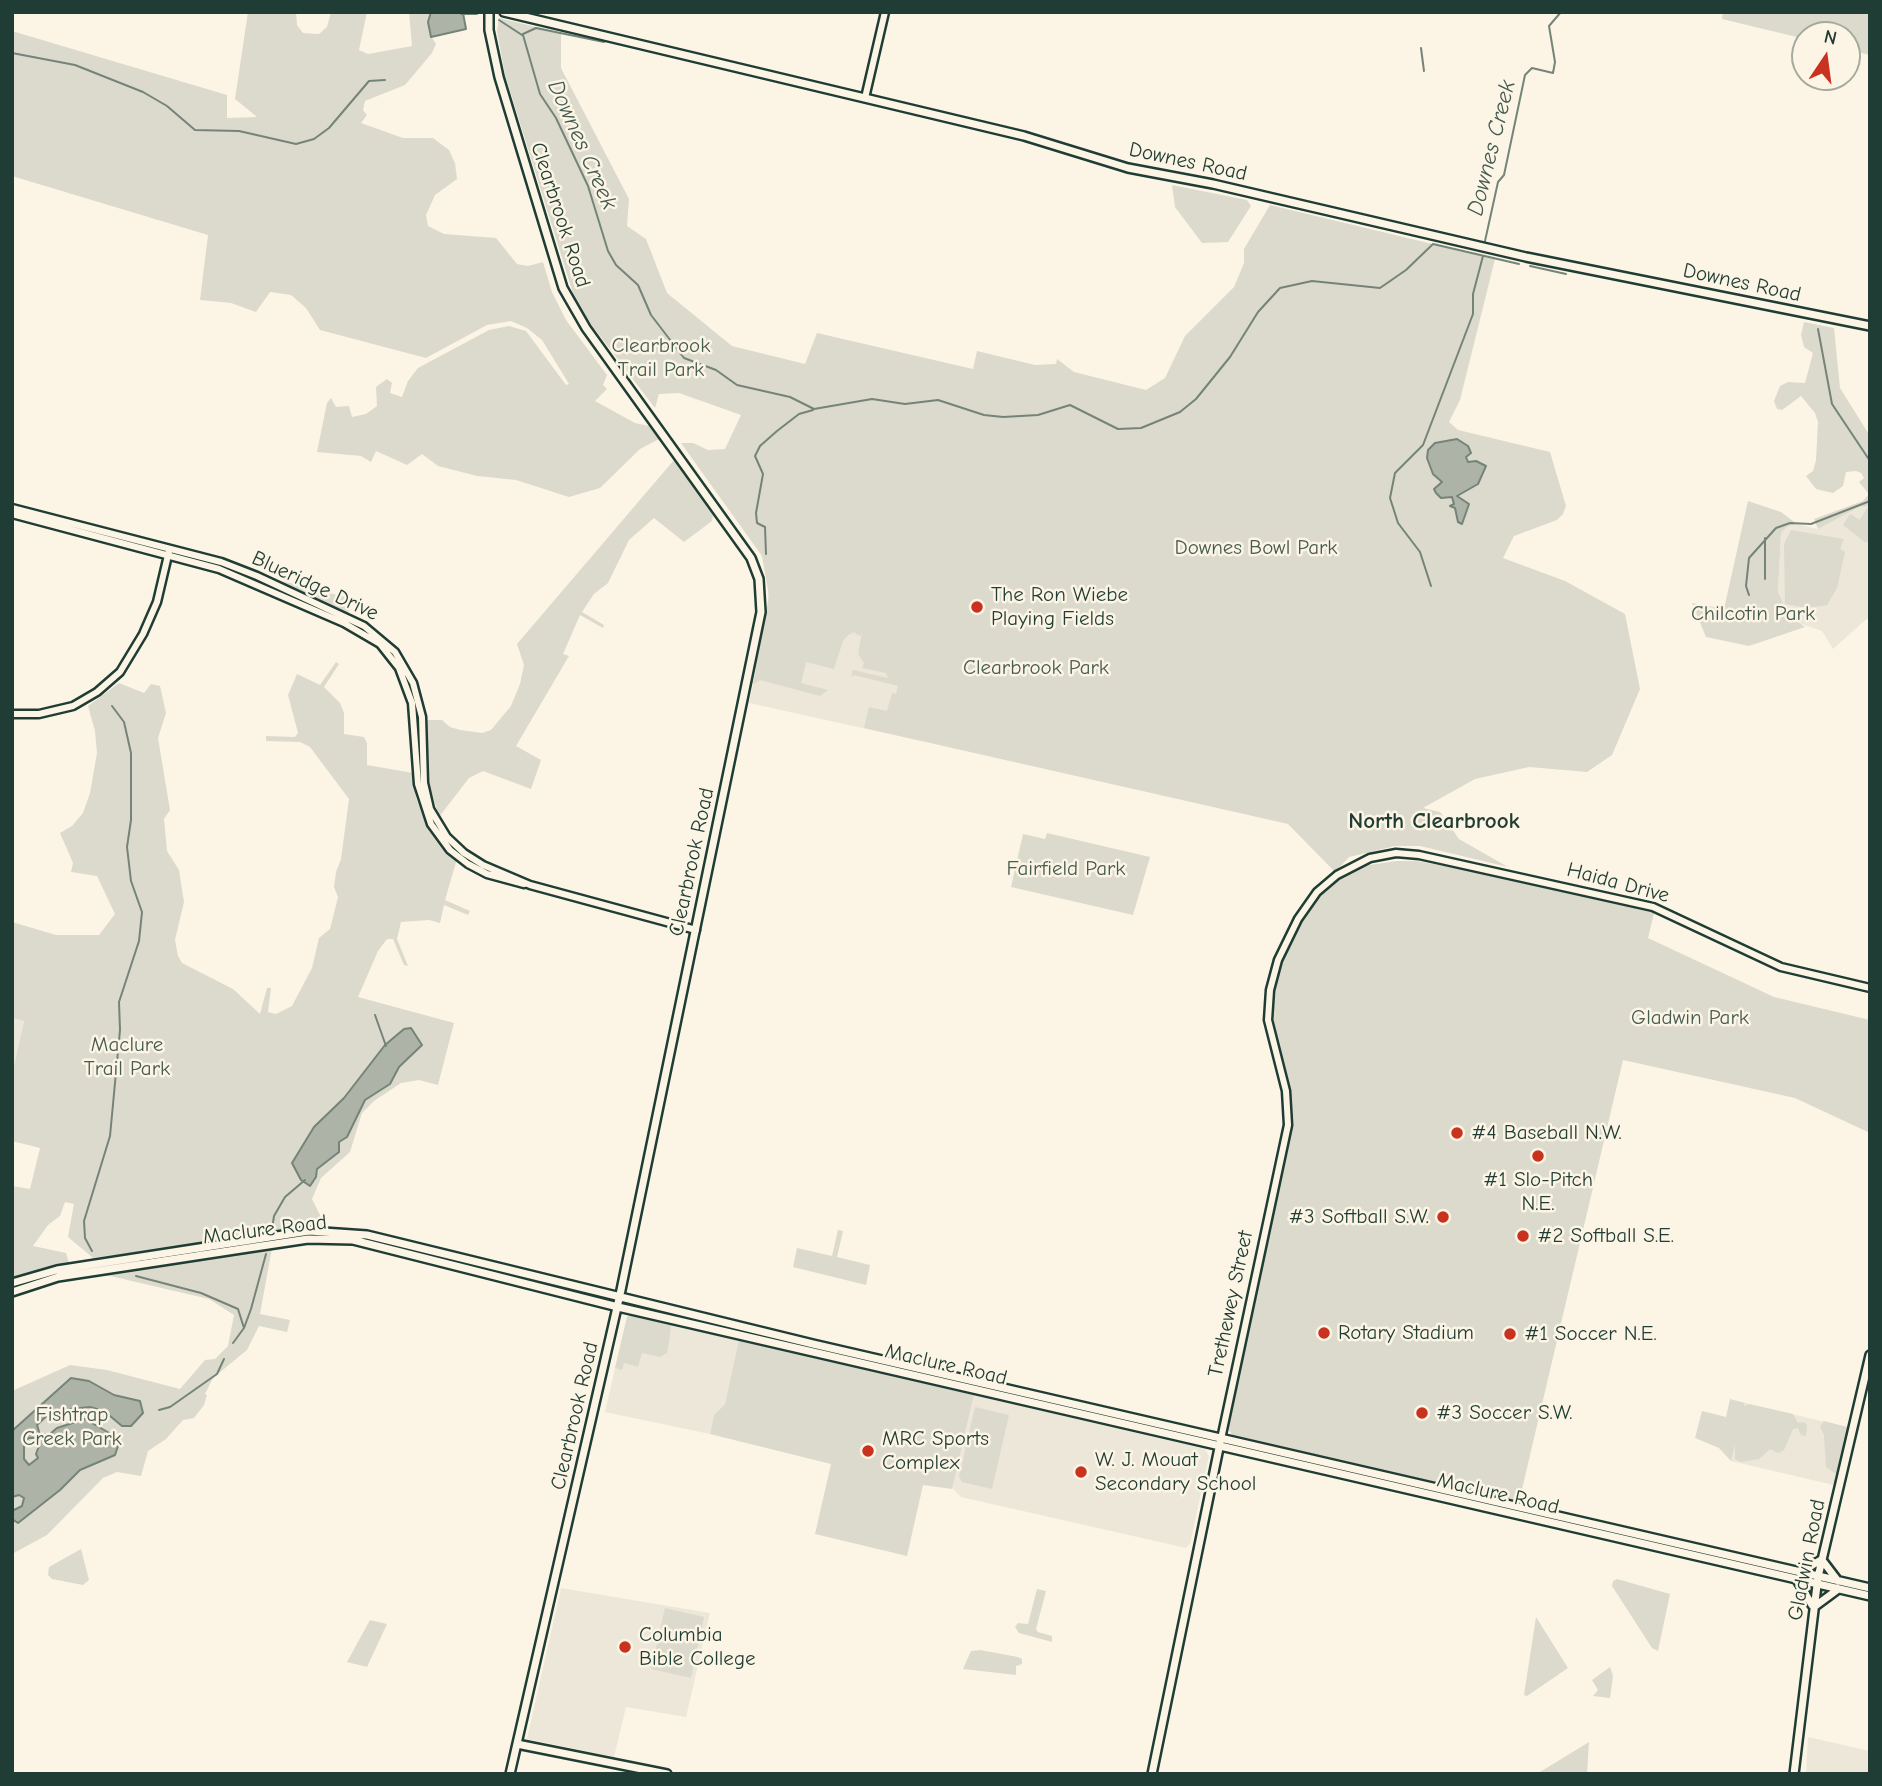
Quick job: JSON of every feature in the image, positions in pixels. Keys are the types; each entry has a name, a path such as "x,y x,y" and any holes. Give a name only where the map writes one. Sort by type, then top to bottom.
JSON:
{"main road":[{"name":"Clearbrook Road","path":"489,12 489,30 499,77 563,288 586,328 745,549 759,579 761,612 620,1298 510,1774"},
{"name":"Downes Road","path":"504,12 1024,136 1128,168 1213,184 1526,257 1870,326"},
{"name":"Maclure Road","path":"12,1283 88,1264 330,1231 367,1235 1220,1443 1234,1450 1817,1580 1870,1596"},
{"name":"Maclure Road","path":"12,1292 69,1276 308,1239 336,1239 387,1248 618,1307 1798,1576"},
{"name":"Gladwin Road","path":"1794,1774 1817,1580 1870,1355"},
{"name":"Trethewey Street","path":"1152,1774 1220,1443"},
{"path":"1216,1464 1234,1450"},
{"path":"1822,1560 1838,1586 1813,1607 1798,1576 1822,1560"},
{"name":"Maclure Road","path":"1838,1586 1870,1588"},
{"path":"517,1744 667,1774"}],"street":[{"path":"864,98 885,12"},
{"name":"Blueridge Drive","path":"12,508 257,576 347,617 381,638 404,665 418,701 424,783 435,820 447,837 464,853 483,865 530,885 696,930"},
{"name":"Blueridge Drive","path":"12,514 168,552"},
{"path":"12,714 38,714 73,706 97,692 120,672 143,634 157,601 168,552"},
{"name":"Haida Drive","path":"1349,866 1387,854 1419,855 1626,901 1665,912 1781,967 1870,988"},
{"name":"Trethewey Street","path":"1220,1443 1288,1125 1286,1091 1268,1020 1270,990 1284,946 1303,911 1317,892 1349,866"}],"shaded area":[{"path":"431,12 463,13 466,29 431,37 428,22"},
{"path":"1457,439 1468,446 1471,453 1466,457 1468,462 1476,461 1486,466 1478,484 1457,496 1469,504 1462,524 1458,522 1455,508 1450,506 1454,504 1452,497 1441,498 1436,493 1434,489 1442,482 1433,474 1427,458 1428,450 1435,443"},
{"path":"1870,506 1870,616 1833,649 1822,631 1796,622 1781,605 1778,592 1781,533 1788,526 1797,524 1818,529 1859,507"},
{"path":"768,586 899,616 921,741 749,703 768,614"},
{"path":"12,1018 24,1021 12,1074"},
{"path":"411,1028 422,1045 399,1067 390,1084 365,1100 347,1137 339,1142 339,1152 317,1169 316,1177 310,1186 301,1180 292,1163 314,1127 344,1098 385,1045 404,1029"},
{"path":"627,1317 739,1339 725,1404 714,1415 710,1434 605,1412"},
{"path":"71,1378 89,1381 114,1395 140,1401 143,1413 131,1426 122,1426 104,1411 90,1407 52,1411 37,1425 40,1435 50,1434 57,1428 85,1419 111,1434 119,1443 115,1455 80,1470 60,1490 18,1523 12,1519 12,1511 22,1506 24,1498 19,1495 12,1497 12,1431","holes":["29,1438 38,1438 38,1458 29,1465 24,1459 24,1442"]},
{"name":"W. J. Mouat Secondary School","path":"974,1395 1205,1449 1209,1456 1190,1544 1186,1548 961,1497 952,1488"},
{"path":"1745,1403 1851,1428 1838,1486 1731,1461"},
{"name":"Columbia Bible College","path":"561,1588 710,1613 686,1717 626,1707 614,1757 527,1739"},
{"path":"1808,1737 1870,1751 1870,1774 1806,1774"}],"green space":[{"path":"248,12 296,12 297,25 303,33 319,34 327,27 331,12 367,12 359,50 368,54 412,46 409,12 431,12 429,33 436,44 432,53 405,85 365,101 363,110 367,115 361,123 403,138 433,138 449,150 455,163 457,179 435,195 426,215 428,226 444,234 496,238 517,264 528,266 543,262 552,292 566,320 607,375 603,385 607,389 595,401 635,423 654,427 661,438 640,449 600,488 569,497 516,480 477,476 438,466 422,454 407,465 376,451 371,462 361,456 317,452 327,403 331,398 336,407 349,406 352,417 366,414 377,406 376,387 387,379 392,383 390,393 402,397 408,381 418,368 489,330 509,326 526,331 566,385 569,384 542,340 527,328 511,321 487,325 426,358 320,330 306,308 291,295 270,292 256,312 231,303 200,300 208,235 12,176 12,31 227,95 227,118 257,117 235,99"},
{"path":"1723,12 1870,12 1870,55 1861,53 1861,21 1791,21 1791,36 1722,19"},
{"path":"499,18 561,33 561,68 629,199 627,226 646,239 667,293 732,346 805,364 817,333 973,369 977,351 1035,365 1056,364 1057,359 1074,372 1146,390 1165,378 1185,336 1234,287 1244,263 1244,249 1270,205 1495,259 1460,400 1449,422 1458,430 1550,452 1566,506 1563,514 1557,520 1514,536 1503,558 1565,581 1625,614 1640,689 1612,755 1587,772 1529,767 1475,779 1423,808 1440,812 1459,839 1508,867 1420,846 1395,846 1349,857 1335,872 1288,824 864,728 869,707 887,711 892,693 896,694 898,686 854,675 851,677 853,670 888,678 886,673 862,668 864,663 858,654 862,632 860,636 854,632 843,641 834,669 806,662 801,683 828,690 820,696 760,680 753,684 769,596 762,556 681,443 693,443 708,450 725,449 741,415 679,393 659,394 655,408 577,306 505,75 497,31","holes":["1465,457 1468,463 1456,496 1462,523 1458,522 1455,508 1451,506 1454,504 1452,497 1441,498 1439,486 1442,482 1433,474 1427,458"]},
{"path":"1172,185 1247,200 1251,206 1228,242 1202,243 1175,207"},
{"path":"1804,322 1834,328 1840,388 1870,436 1870,506 1859,507 1818,529 1814,519 1863,501 1869,494 1859,482 1864,478 1856,471 1846,472 1843,486 1833,493 1816,489 1806,476 1813,471 1816,460 1818,422 1815,413 1801,396 1782,410 1777,409 1774,401 1780,386 1788,382 1805,383 1813,353 1804,347 1801,335"},
{"path":"674,460 713,515 712,521 684,542 654,518 629,540 608,583 594,594 582,612 604,625 603,628 580,615 563,654 569,656 516,746 541,760 531,789 483,771 469,778 439,817 429,783 426,720 442,720 450,727 460,730 482,733 491,730 511,706 520,684 524,665 517,644"},
{"name":"Chilcotin Park","path":"1748,501 1781,512 1797,524 1788,526 1781,533 1778,592 1788,615 1805,627 1749,646 1706,637 1692,603 1724,609"},
{"path":"1867,508 1870,509 1870,538 1866,543 1843,525 1850,514 1860,520"},
{"path":"1791,530 1844,539 1840,549 1845,552 1837,588 1827,605 1808,608 1785,604 1784,544"},
{"path":"280,581 290,583 353,599 348,613"},
{"name":"Maclure Trail Park","path":"336,662 339,664 324,687 340,703 344,713 344,734 364,737 367,743 367,765 413,773 416,798 427,826 457,859 445,900 470,911 468,915 444,905 440,923 429,920 401,922 397,939 408,966 404,965 393,939 387,939 378,951 358,997 454,1023 438,1085 419,1080 401,1083 374,1101 362,1113 350,1152 321,1178 312,1199 326,1227 93,1258 68,1237 74,1204 65,1202 60,1216 48,1225 33,1246 66,1253 69,1263 12,1278 12,1186 30,1189 40,1148 12,1141 12,1074 24,1021 12,1018 12,922 56,935 99,935 115,914 97,876 71,872 73,863 60,833 72,826 83,813 90,793 97,753 95,731 88,706 119,683 144,693 151,684 160,686 166,713 158,738 170,810 164,819 167,851 179,870 184,902 175,940 178,956 182,963 233,989 260,1014 267,988 271,988 268,1012 276,1014 292,1006 312,968 319,938 330,929 338,897 334,887 341,859 349,799 310,747 300,742 266,741 266,736 295,737 298,733 288,695 297,674 320,685"},
{"name":"Fairfield Park","path":"1047,833 1150,857 1133,915 1011,887 1023,834 1045,839"},
{"name":"Gladwin Park","path":"1396,861 1417,861 1569,889 1655,909 1648,938 1774,997 1870,1020 1870,1133 1795,1098 1623,1060 1519,1502 1234,1437 1228,1429 1291,1132 1292,1105 1271,1009 1281,961 1305,912 1337,877 1350,868"},
{"path":"838,1230 843,1231 837,1257 870,1265 866,1285 793,1267 797,1248 832,1256"},
{"name":"Fishtrap Creek Park","path":"272,1248 260,1314 290,1320 287,1332 259,1326 247,1350 213,1378 205,1394 204,1405 194,1418 183,1420 166,1439 148,1451 141,1476 117,1472 103,1478 47,1535 12,1554 12,1391 70,1365 107,1370 180,1389 205,1360 215,1359 228,1346 234,1315 209,1299 106,1275"},
{"path":"630,1315 671,1325 669,1342 667,1353 660,1357 642,1353 638,1367 624,1363 622,1370 615,1368 627,1317"},
{"name":"MRC Sports Complex","path":"739,1339 974,1395 952,1489 923,1485 907,1556 815,1534 831,1464 710,1434 714,1415 725,1404"},
{"path":"1730,1399 1745,1403 1744,1406 1749,1404 1793,1414 1798,1423 1804,1422 1807,1425 1806,1436 1801,1435 1798,1428 1793,1429 1784,1450 1778,1453 1770,1449 1759,1459 1741,1462 1735,1459 1735,1445 1731,1461 1719,1448 1695,1438 1702,1411 1726,1417"},
{"path":"975,1407 1009,1415 992,1489 962,1482 959,1476"},
{"path":"1824,1421 1851,1428 1839,1476 1826,1467 1824,1435 1820,1427"},
{"path":"81,1549 89,1580 83,1585 52,1579 48,1575 49,1567"},
{"path":"1617,1579 1670,1594 1658,1651 1652,1648 1612,1586"},
{"path":"1037,1589 1046,1591 1036,1629 1052,1636 1052,1642 1019,1633 1015,1627 1018,1623 1028,1624"},
{"path":"665,1608 704,1617 691,1678 651,1669"},
{"path":"1536,1617 1568,1668 1527,1696 1524,1695"},
{"path":"370,1620 387,1624 367,1667 347,1662"},
{"path":"980,1650 1018,1657 1022,1659 1022,1664 1016,1666 1016,1675 963,1669 971,1651"},
{"path":"1610,1667 1613,1676 1610,1698 1593,1696 1598,1690 1592,1680"},
{"path":"1589,1742 1587,1774 1539,1774 1540,1772"}],"waterway":[{"name":"Downes Creek","path":"1485,241 1498,182 1504,175 1525,75 1532,68 1553,73 1555,62 1549,26 1561,12"},
{"path":"461,14 477,14"},
{"path":"499,20 522,35"},
{"path":"523,34 536,28 604,42"},
{"name":"Downes Creek","path":"523,35 540,94 556,118 588,186 608,251 616,265 638,285 651,315 684,358 716,370 737,385 790,397 814,409 872,399 905,404 938,400 984,415 1003,417 1038,415 1070,405 1118,429 1141,428 1180,412 1196,399 1230,357 1258,312 1280,288 1312,281 1380,288 1406,270 1433,244 1519,264"},
{"path":"1421,48 1424,71"},
{"path":"12,53 75,65 143,92 167,106 195,130 239,131 296,144 314,139 329,128 369,81 385,80"},
{"path":"1431,586 1420,552 1398,523 1390,498 1395,473 1423,445 1473,314 1473,294 1483,256"},
{"path":"1530,266 1566,274"},
{"path":"1818,329 1832,404 1870,461"},
{"path":"766,554 765,527 757,523 756,513 763,474 755,456 760,446 777,431 799,414 813,410"},
{"path":"1749,595 1746,586 1749,558 1776,528 1790,523 1811,524 1870,501"},
{"path":"1765,538 1765,579"},
{"path":"92,1251 85,1238 84,1221 110,1136 120,1030 119,1002 139,941 142,912 131,881 127,847 131,820 131,753 124,722 112,706"},
{"path":"375,1015 386,1046"},
{"path":"272,1229 274,1216 285,1197 305,1180"},
{"path":"233,1343 244,1328 266,1254"},
{"path":"136,1276 201,1293 238,1309 244,1328"},
{"path":"159,1410 170,1407 217,1374 224,1359"}],"place":[{"name":"The Ron Wiebe Playing Fields","path":"977,607"},
{"name":"#4 Baseball N.W.","path":"1457,1133"},
{"name":"#1 Slo-Pitch N.E.","path":"1538,1156"},
{"name":"#3 Softball S.W.","path":"1443,1217"},
{"name":"#2 Softball S.E.","path":"1523,1236"},
{"name":"Rotary Stadium","path":"1324,1333"},
{"name":"#1 Soccer N.E.","path":"1510,1334"},
{"name":"#3 Soccer S.W.","path":"1422,1413"},
{"name":"MRC Sports Complex","path":"868,1451"},
{"name":"W. J. Mouat Secondary School","path":"1081,1472"},
{"name":"Columbia Bible College","path":"625,1647"}],"district":[{"name":"North Clearbrook","path":"1434,821"}],"park label":[{"name":"Clearbrook Trail Park","path":"661,358"},
{"name":"Downes Bowl Park","path":"1256,548"},
{"name":"Clearbrook Park","path":"1036,668"}]}
